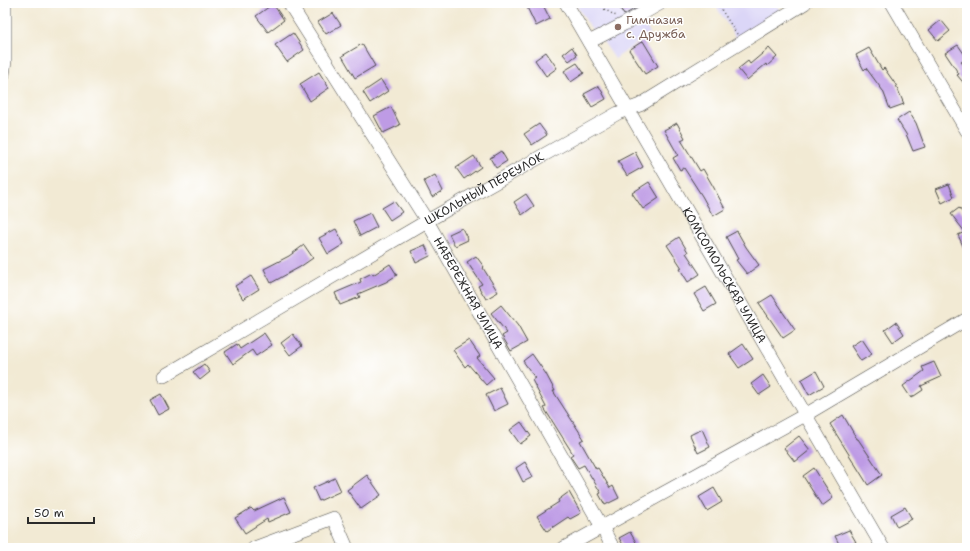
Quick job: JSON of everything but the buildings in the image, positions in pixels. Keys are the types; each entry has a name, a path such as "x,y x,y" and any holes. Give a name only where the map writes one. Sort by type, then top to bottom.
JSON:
{"street":[{"path":"3,75 5,61 5,3"},
{"name":"НАБЕРЕЖНАЯ УЛИЦА","path":"289,3 427,221 602,526 613,548"},
{"name":"КОМСОМОЛЬСКАЯ УЛИЦА","path":"566,3 883,548"},
{"path":"590,42 661,3"},
{"name":"ШКОЛЬНЫЙ ПЕРЕУЛОК","path":"164,376 427,221 618,113 640,106 805,3"},
{"path":"892,3 967,131"},
{"path":"564,548 805,415 967,319"},
{"path":"254,548 334,518 347,548"}],"path":[{"path":"599,3 624,24"},
{"path":"718,3 740,38"}],"shaded area":[{"name":"Гимназия с. Дружба","path":"575,3 671,3 643,21 650,33 615,59 602,40 599,41"},
{"name":"Гимназия с. Дружба","path":"714,3 776,3 781,12 737,40"}],"place":[{"name":"Гимназия с. Дружба","path":"618,27"}]}
